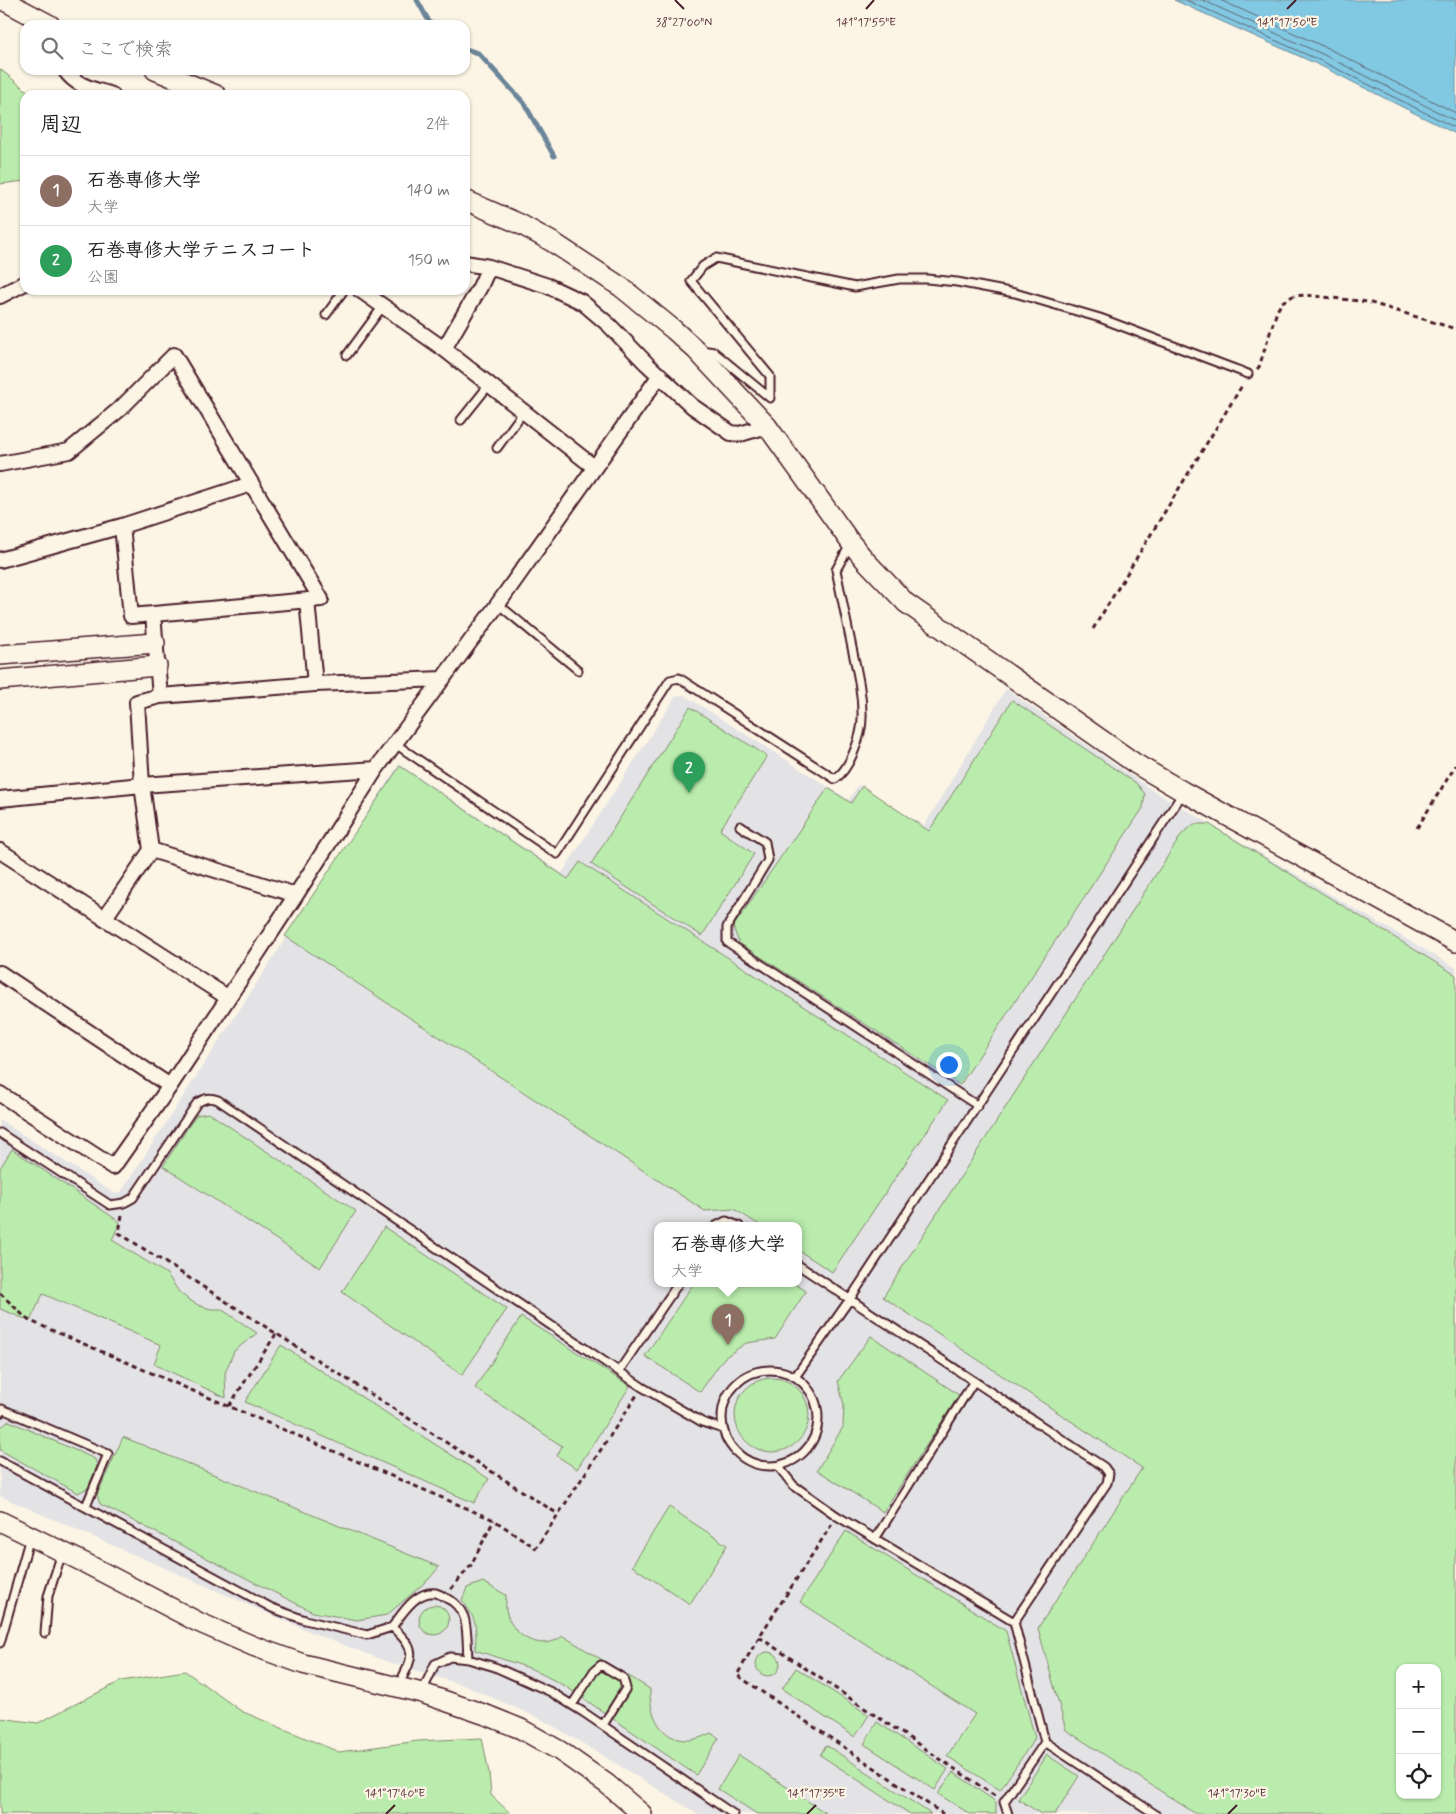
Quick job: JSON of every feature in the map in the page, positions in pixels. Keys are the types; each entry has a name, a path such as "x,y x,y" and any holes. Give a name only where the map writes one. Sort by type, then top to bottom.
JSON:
{"street":[{"path":"4,0 41,20"},
{"path":"68,75 85,88 93,90"},
{"path":"167,75 204,90"},
{"path":"470,202 520,224 587,264 621,287 696,350 767,426 851,543 906,603 1136,764 1456,942"},
{"path":"470,264 489,267 548,286 582,302 609,325 692,406 731,433 740,434 767,426"},
{"path":"444,349 480,287 489,267"},
{"path":"0,296 20,286"},
{"path":"367,295 444,349 594,467"},
{"path":"0,464 68,451 121,408 174,355 321,599 131,616 122,526"},
{"path":"0,1094 113,1167 170,1086 296,895 376,769 498,604 660,376"},
{"path":"0,560 122,526 251,484"},
{"path":"307,600 315,684"},
{"path":"153,614 160,696"},
{"path":"0,655 155,643"},
{"path":"0,680 157,666"},
{"path":"104,919 151,850 142,785 137,702 160,696 315,684 443,679"},
{"path":"0,799 142,785 376,769"},
{"path":"151,850 296,895"},
{"path":"0,851 227,997"},
{"path":"0,973 170,1086"},
{"path":"0,1522 63,1552 198,1622 253,1646 303,1664 422,1693 521,1729 560,1751 606,1784 642,1814"}],"lane":[{"path":"696,350 714,352 770,398 770,376 690,281 703,266 716,258 854,287 899,279 926,279 958,282 1015,293 1100,318 1248,374"},
{"path":"326,315 340,295"},
{"path":"347,355 383,306"},
{"path":"461,420 489,385"},
{"path":"497,448 524,411"},
{"path":"394,743 557,854 670,680 679,678 835,779 843,774 847,767 863,719 859,680 836,570 851,543"},
{"path":"498,604 578,670"},
{"path":"795,1377 850,1299 1184,792"},
{"path":"740,826 765,842 768,860 727,926 727,942 978,1106"},
{"path":"0,1133 110,1205 124,1203 133,1198 197,1102 204,1098 210,1098 227,1106 642,1387 702,1422 723,1429"},
{"path":"802,1268 1104,1468 1108,1474 1107,1483 1014,1622"},
{"path":"620,1371 676,1287"},
{"path":"758,1371 784,1372 795,1377 813,1397 818,1412 818,1425 812,1442 802,1455 789,1463 778,1466 757,1465 742,1458 728,1443 723,1429 722,1411 725,1399 732,1388 743,1378 758,1371"},
{"path":"875,1540 974,1381"},
{"path":"0,1413 2,1408 108,1454 86,1506"},
{"path":"0,1461 272,1608 305,1620 367,1634 392,1627 405,1610 420,1596 435,1593 454,1601 464,1616 468,1659"},
{"path":"778,1466 793,1485 837,1516 1014,1622 1045,1742 1155,1814"},
{"path":"0,1643 30,1536"},
{"path":"45,1633 48,1596 63,1552"},
{"path":"392,1627 404,1637 411,1649 410,1661 398,1686"},
{"path":"422,1693 435,1664 450,1657 468,1659 520,1678 572,1705 733,1814"},
{"path":"572,1705 594,1671 601,1665 623,1678 626,1688 603,1726"},
{"path":"1008,1814 1004,1802 1045,1742"}],"path":[{"path":"1094,629 1248,374 1259,367 1282,302 1294,296 1306,296 1368,302 1456,329"},
{"path":"1417,828 1456,765"},
{"path":"124,1203 119,1232 558,1514"},
{"path":"0,1293 28,1320 494,1520 536,1548 642,1387"},
{"path":"229,1406 276,1334"},
{"path":"837,1516 737,1675 943,1814"},
{"path":"444,1597 471,1565 494,1520"},
{"path":"760,1637 1004,1802"}],"shaded area":[{"path":"1006,689 1149,788 1456,968 1456,1814 698,1814 541,1719 463,1685 391,1663 322,1637 0,1496 0,1120 115,1194 121,1192 399,764 562,873 676,696 684,695 849,800 858,785 924,826"}],"green space":[{"path":"0,69 26,90 20,90 20,182 0,184"},
{"path":"1012,700 1136,783 1145,794 1143,808 960,1085 739,943 733,927 828,788 851,803 862,786 929,831"},
{"path":"690,707 767,756 720,830 754,854 702,936 591,864"},
{"path":"400,766 568,879 580,862 948,1100 832,1272 802,1253 802,1222 755,1222 734,1209 705,1211 285,936"},
{"path":"1194,824 1209,824 1456,975 1456,1814 1196,1814 1066,1730 1038,1628 1142,1468 883,1297 1182,834"},
{"path":"209,1113 356,1211 320,1268 163,1166 196,1115"},
{"path":"12,1149 120,1222 112,1240 167,1274 179,1292 189,1300 200,1306 221,1309 257,1333 234,1351 225,1373 226,1398 154,1364 161,1345 43,1294 30,1321 0,1309 0,1168"},
{"path":"384,1227 507,1309 462,1375 342,1292"},
{"path":"691,1287 800,1287 806,1291 775,1339 746,1343 724,1358 700,1392 645,1356"},
{"path":"521,1317 630,1386 577,1469 557,1456 562,1446 475,1388"},
{"path":"871,1336 959,1395 883,1512 817,1470 843,1427 844,1405 838,1381"},
{"path":"281,1345 489,1479 474,1503 245,1402"},
{"path":"772,1378 793,1384 803,1394 809,1415 803,1436 793,1446 772,1452 751,1446 741,1436 735,1415 741,1394 751,1384"},
{"path":"9,1421 95,1459 97,1466 88,1488 78,1493 0,1450 0,1428"},
{"path":"123,1437 439,1567 429,1579 387,1615 357,1620 313,1612 100,1504 97,1495"},
{"path":"669,1507 727,1545 690,1604 632,1566"},
{"path":"846,1531 1006,1631 1035,1738 1000,1790 947,1756 975,1714 800,1602"},
{"path":"483,1582 506,1595 507,1614 516,1630 522,1636 530,1640 546,1643 555,1641 563,1636 650,1689 654,1716 663,1730 670,1736 691,1740 711,1733 719,1738 696,1775 565,1686 532,1669 475,1650 475,1624 471,1613 462,1600 467,1588"},
{"path":"434,1605 440,1606 448,1614 448,1626 440,1634 434,1635 428,1634 420,1626 419,1620 420,1614 428,1606"},
{"path":"768,1652 777,1655 780,1664 777,1673 768,1676 759,1673 756,1664 759,1655"},
{"path":"796,1668 869,1715 855,1737 782,1689"},
{"path":"185,1671 241,1711 339,1752 418,1741 482,1738 491,1795 511,1814 0,1814 0,1718 38,1723 121,1681"},
{"path":"877,1722 948,1769 935,1790 864,1744"},
{"path":"826,1745 931,1814 910,1814 820,1755"},
{"path":"739,1755 827,1814 757,1814 718,1789"},
{"path":"1047,1755 1079,1776 1055,1814 1041,1814 1018,1799"},
{"path":"953,1772 992,1799 996,1803 996,1814 970,1814 938,1794"}],"water":[{"path":"1174,0 1456,0 1456,134 1319,65"}],"waterway":[{"path":"417,0 428,20"},
{"path":"470,51 478,53 524,103 554,156"}],"place":[{"name":"石巻専修大学テニスコート","path":"689,793"},
{"name":"石巻専修大学","path":"728,1345"}]}
